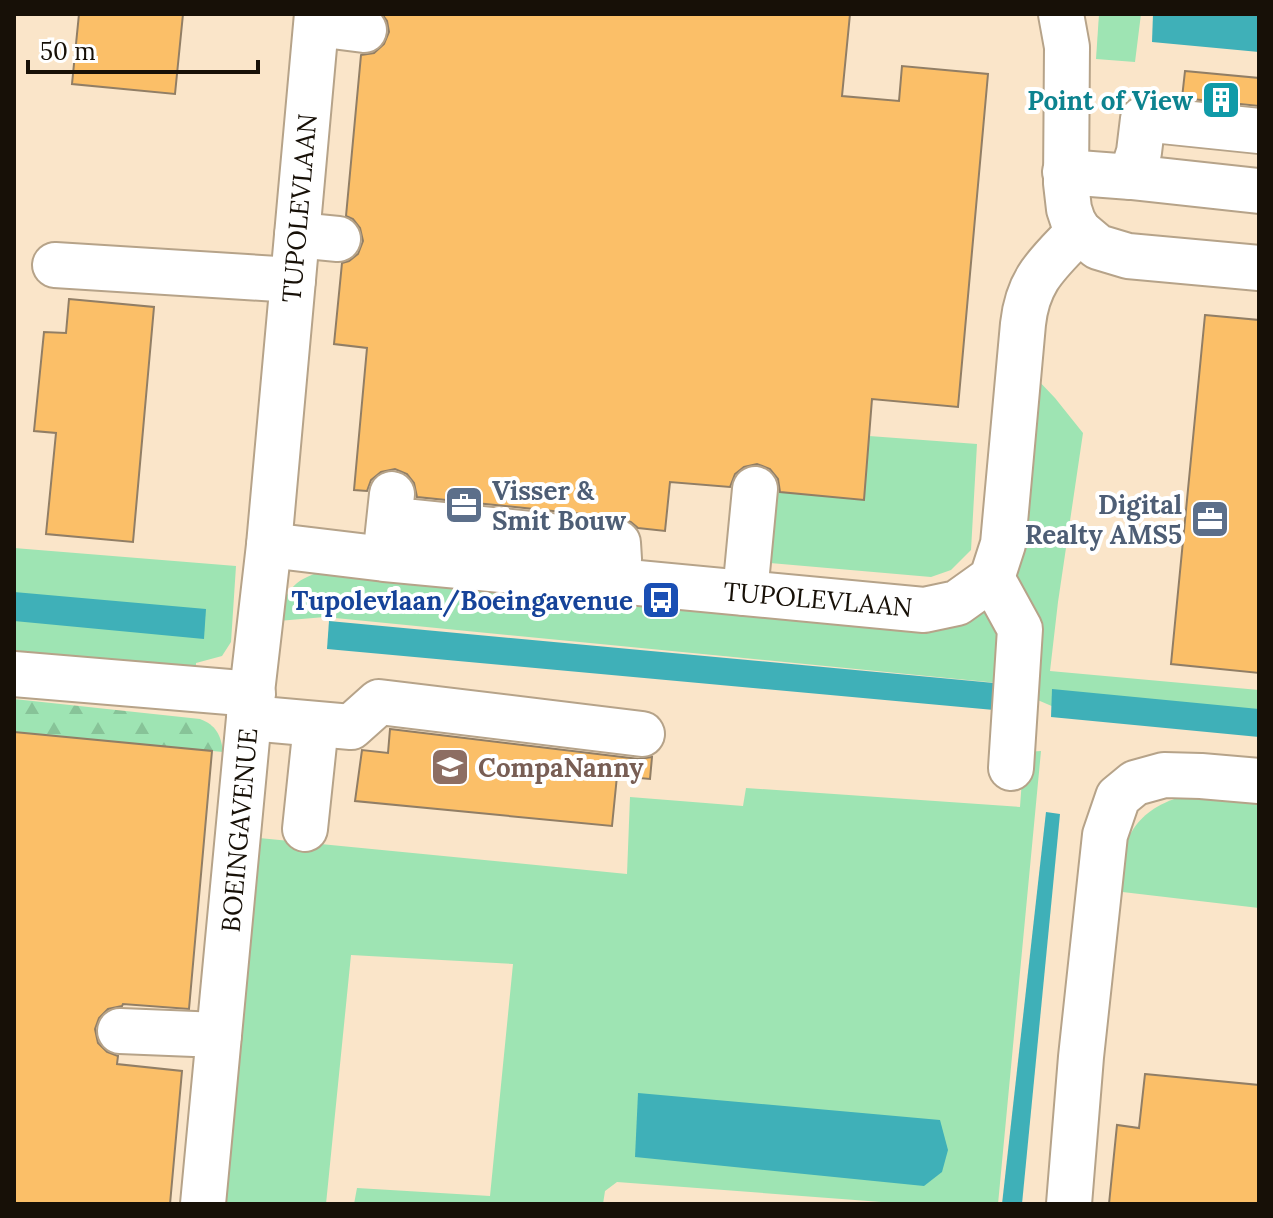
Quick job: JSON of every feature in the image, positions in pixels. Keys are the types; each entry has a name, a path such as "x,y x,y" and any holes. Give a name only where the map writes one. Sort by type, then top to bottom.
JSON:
{"street":[{"path":"317,19 364,30"},
{"name":"TUPOLEVLAAN","path":"251,706 293,280 318,237 317,19"},
{"path":"1066,20 1065,172 1069,209 1079,231 1098,247 1128,256 1259,268"},
{"path":"1131,177 1139,152 1143,119 1259,131"},
{"path":"1065,172 1259,191"},
{"path":"1011,768 1020,629 992,578 1003,544 1023,324 1027,299 1038,275 1079,231"},
{"path":"55,265 293,280"},
{"path":"745,593 755,489"},
{"path":"385,559 402,508 618,543 617,580"},
{"name":"TUPOLEVLAAN","path":"269,545 385,559 924,610 957,603 992,578"},
{"name":"BOEINGAVENUE","path":"14,674 251,706 219,1035 194,1127 203,1204"},
{"path":"251,706 316,725 351,727 379,702 642,734"},
{"path":"305,829 316,725"},
{"path":"1069,1204 1081,1057 1098,1015 1106,929 1105,835 1118,797 1135,783 1164,775 1259,781"},
{"path":"120,1031 219,1035"}],"green space":[{"path":"1099,14 1141,14 1135,62 1096,59"},
{"path":"1035,377 1083,433 1050,671 1259,690 1259,727 1061,710 998,683 325,617 278,621 294,586 308,576 329,569 971,615"},
{"path":"869,436 977,444 971,550 951,570 931,577 770,563 771,491 863,500"},
{"path":"14,548 236,566 231,642 222,656 196,663 196,672 14,654"},
{"path":"14,699 200,719 217,731 223,752 14,732"},
{"path":"1041,751 998,1204 908,1204 617,1182 605,1191 603,1204 354,1204 357,1188 490,1196 513,964 351,955 326,1204 218,1204 249,837 627,874 630,797 743,806 746,788 1020,807 1024,752"},
{"path":"1183,796 1259,797 1259,908 1114,891 1121,858 1132,831 1151,811"}],"water":[{"path":"1153,14 1259,14 1259,52 1152,42"},
{"path":"14,592 206,609 204,639 14,621"},
{"path":"329,621 994,683 994,710 327,649"},
{"path":"1052,689 1259,709 1259,737 1051,717"},
{"path":"1046,812 1060,814 1022,1204 1002,1204"},
{"path":"638,1093 940,1120 948,1150 942,1172 924,1186 635,1157"}],"building":[{"path":"79,14 183,14 175,94 72,84"},
{"path":"382,14 850,14 842,96 899,101 902,66 988,74 958,407 872,399 864,500 780,492 778,479 770,469 757,464 744,467 735,474 730,487 670,482 665,531 638,528 621,518 417,497 414,483 407,474 395,469 381,472 371,480 367,491 354,490 367,348 334,344 342,263 358,254 363,241 360,228 346,216 361,55 374,53 384,44 389,32"},
{"path":"1185,71 1259,78 1259,106 1182,98"},
{"path":"69,299 154,307 133,542 46,534 56,433 34,431 44,332 66,333"},
{"path":"1205,315 1259,320 1259,673 1171,664"},
{"path":"390,729 639,759 652,757 650,779 617,776 612,826 355,801 362,750 388,753"},
{"path":"14,732 212,751 189,1009 123,1004 108,1009 99,1018 95,1029 98,1043 107,1052 118,1056 117,1064 182,1071 170,1204 14,1204"},
{"path":"1145,1074 1259,1085 1259,1204 1109,1204 1117,1125 1139,1128"}],"place":[{"name":"Point of View","path":"1221,100"},
{"name":"Visser & Smit Bouw","path":"464,505"},
{"name":"Digital Realty AMS5","path":"1210,519"},
{"name":"Tupolevlaan/Boeingavenue","path":"661,600"},
{"name":"CompaNanny","path":"450,767"}]}
